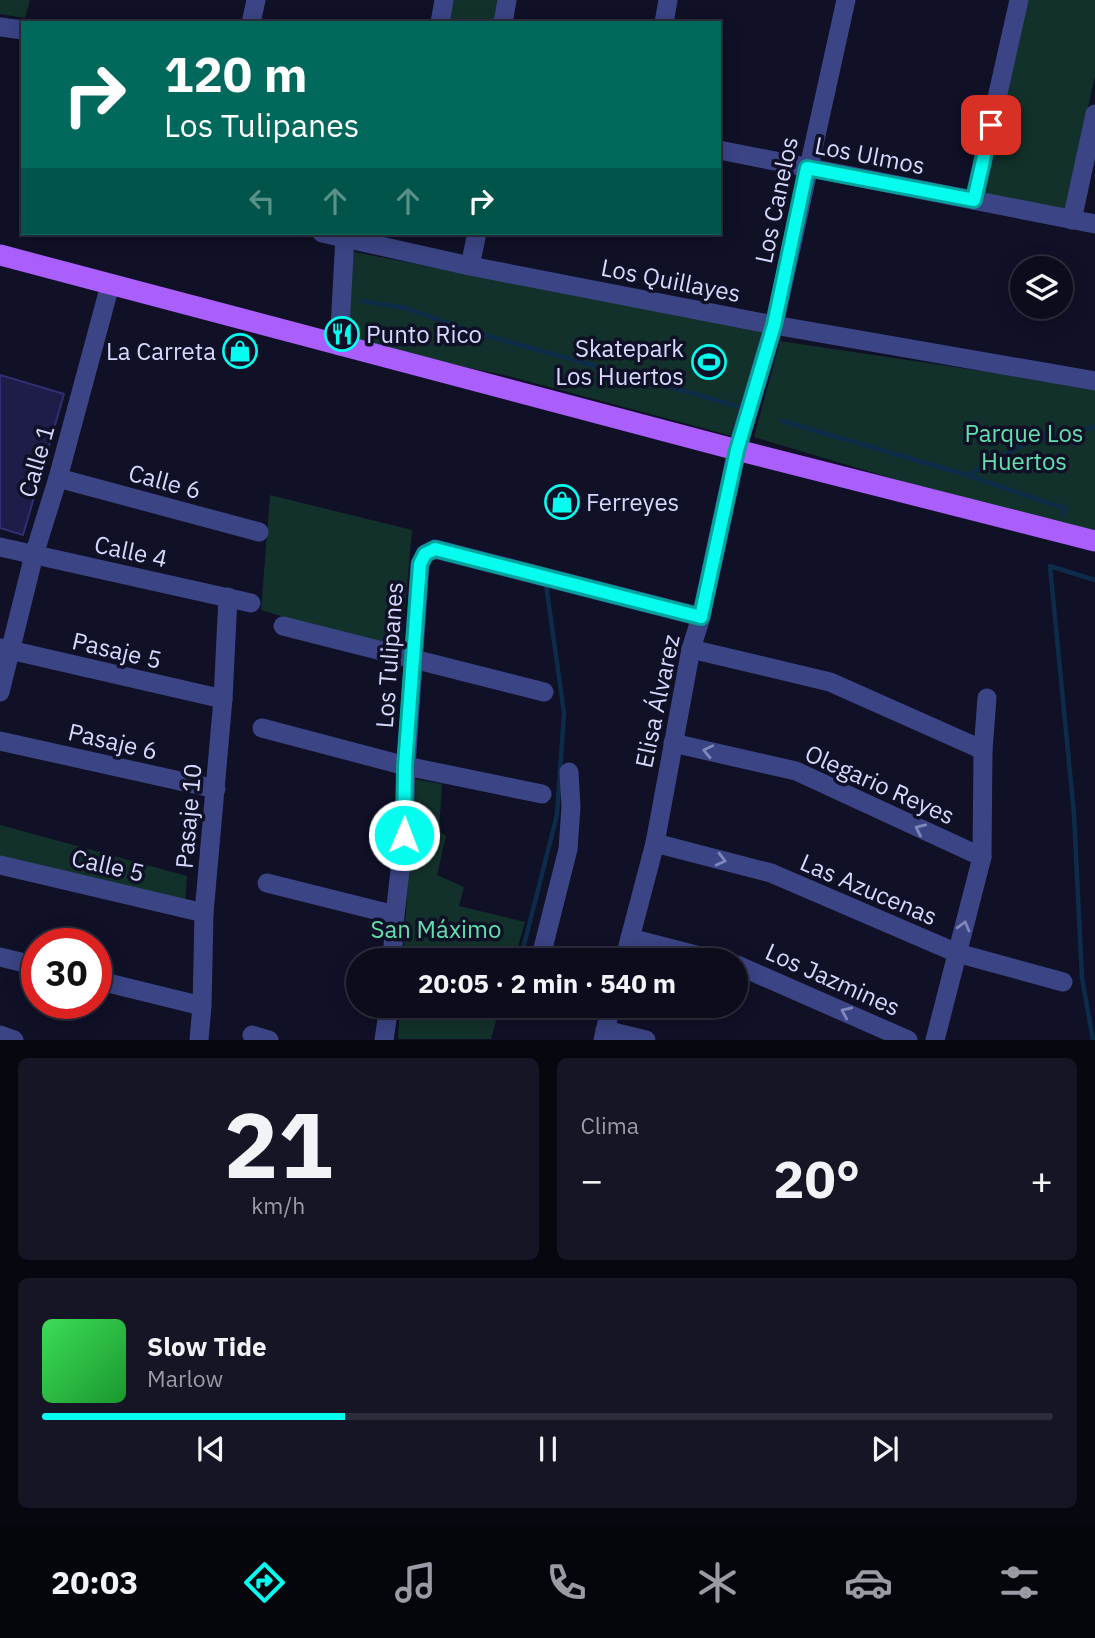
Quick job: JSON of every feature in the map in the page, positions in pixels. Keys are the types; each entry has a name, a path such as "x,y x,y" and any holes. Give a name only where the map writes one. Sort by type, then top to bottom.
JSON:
{"main road":[{"path":"0,255 737,450 1095,541"}],"street":[{"path":"251,21 256,0"},
{"path":"440,21 444,0"},
{"path":"503,21 507,0"},
{"path":"664,21 668,0"},
{"name":"Los Canelos","path":"737,450 774,325 846,0"},
{"path":"974,200 1018,0"},
{"path":"0,27 21,30"},
{"path":"1072,220 1095,114"},
{"name":"Los Ulmos","path":"721,150 1095,224"},
{"name":"Los Quillayes","path":"334,235 470,266 774,325 1095,381"},
{"path":"470,266 477,235"},
{"path":"339,346 345,237"},
{"name":"Calle 1","path":"0,692 6,649 58,478 110,285"},
{"name":"Elisa Álvarez","path":"627,948 655,843 691,649 701,617 737,450"},
{"name":"Calle 6","path":"58,478 259,532"},
{"name":"Calle 4","path":"0,547 251,603"},
{"name":"Los Tulipanes","path":"393,948 404,835 405,766 420,564 425,554 435,549 701,617"},
{"name":"Pasaje 10","path":"199,1040 204,913 223,699 228,597"},
{"path":"283,626 544,691"},
{"name":"Pasaje 5","path":"6,649 223,699"},
{"path":"691,649 830,682 983,750"},
{"path":"935,1040 982,857 983,750 987,698"},
{"path":"262,727 405,766 542,794"},
{"name":"Pasaje 6","path":"0,741 216,789"},
{"name":"Olegario Reyes","path":"673,743 796,771 982,857"},
{"path":"543,948 568,849 571,807 569,772"},
{"name":"Las Azucenas","path":"655,843 771,873 957,953 1063,982"},
{"name":"Calle 5","path":"0,866 204,913"},
{"path":"267,883 395,915"},
{"path":"630,938 669,948"},
{"path":"0,957 21,962"},
{"name":"Los Jazmines","path":"748,970 908,1040"},
{"path":"112,984 202,1006"},
{"path":"384,1040 387,1018"},
{"path":"0,1035 14,1040"},
{"path":"604,1035 646,1040"}],"green space":[{"path":"0,0 30,0 25,18 0,14"},
{"path":"452,0 499,0 495,21 448,21"},
{"path":"1027,0 1095,0 1095,75 1066,211 984,194"},
{"path":"344,250 768,332 736,437 504,375 342,342"},
{"name":"Parque Los Huertos","path":"780,341 1095,388 1095,539 754,437"},
{"path":"270,495 412,530 401,652 261,610"},
{"name":"San Máximo","path":"414,779 442,784 439,831 446,836 437,875 464,887 459,906 525,922 518,948 404,948"},
{"path":"0,825 187,876 185,904 0,856"},
{"name":"San Máximo","path":"399,1018 497,1018 491,1039 398,1039"}],"building":[{"path":"0,375 64,394 23,535 0,528"}],"waterway":[{"path":"361,301 406,308 470,331 744,408"},
{"path":"782,421 967,475 1066,509 1063,516"},
{"path":"968,475 1033,439 1095,427"},
{"path":"1093,1040 1082,978 1074,814 1050,566 1095,580"},
{"path":"524,945 557,815 564,713 546,584"}],"place":[{"name":"Punto Rico","path":"342,334"},
{"name":"La Carreta","path":"240,351"},
{"name":"Skatepark Los Huertos","path":"709,362"},
{"name":"Ferreyes","path":"562,502"}],"route":[{"path":"404,835 405,766 420,564 425,554 435,549 701,617 737,450 774,325 807,168 974,200 991,125"}]}
